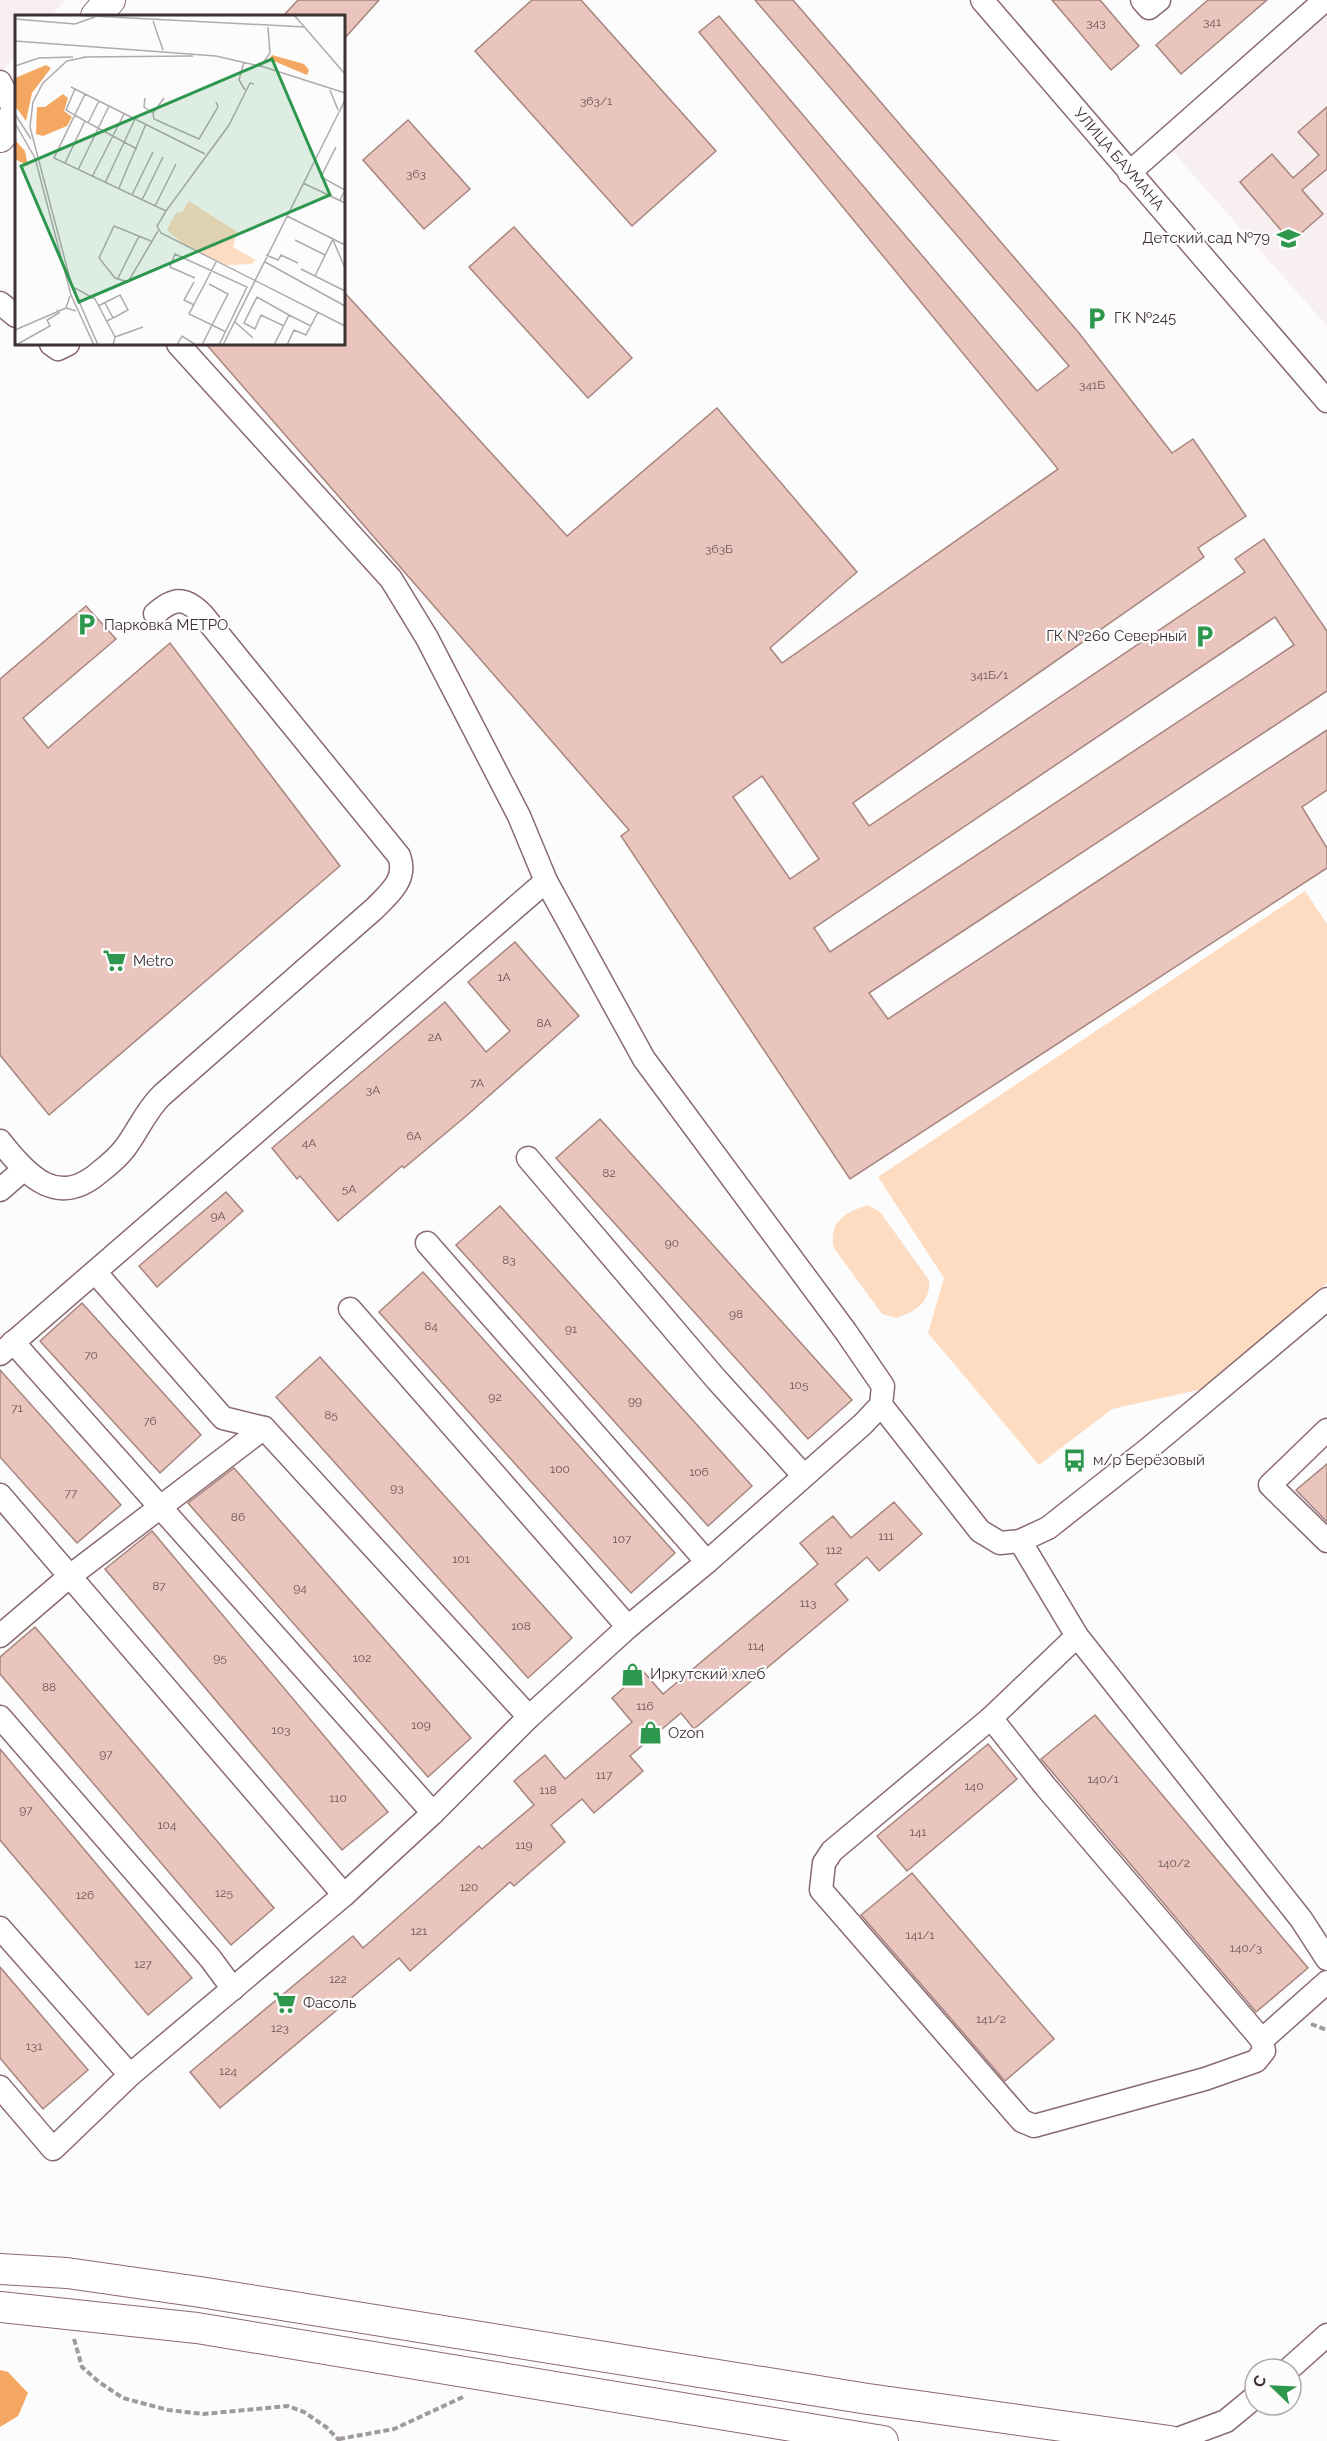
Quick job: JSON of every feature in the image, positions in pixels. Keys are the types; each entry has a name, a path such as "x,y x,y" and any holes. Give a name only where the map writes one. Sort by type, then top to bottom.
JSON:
{"main road":[{"path":"97,15 110,0"},
{"path":"0,137 15,115"},
{"path":"0,2269 67,2273 200,2292 868,2399 1171,2441"},
{"path":"0,2307 197,2328 883,2441"}],"street":[{"name":"УЛИЦА БАУМАНА","path":"982,0 1128,173 1327,401"},
{"path":"1142,0 1149,8 1159,0"},
{"path":"1128,173 1325,0"},
{"path":"0,82 15,112"},
{"path":"0,303 15,315"},
{"path":"52,345 58,349 66,345"},
{"path":"0,2087 54,2149 130,2075 344,1895 433,1813 529,1717 628,1628 864,1424 881,1405 883,1386 846,1332 644,1059 546,881 514,806 428,639 391,579 179,345"},
{"path":"0,1141 23,1170 41,1182 63,1188 81,1186 95,1177 121,1153 151,1107 162,1095 374,909 395,888 402,870 399,856 202,614 189,604 176,601 166,604 155,614"},
{"path":"433,1813 160,1506 7,1348 546,881"},
{"path":"528,1158 716,1379 804,1476"},
{"path":"0,1190 23,1170"},
{"path":"427,1243 707,1562"},
{"path":"95,1272 224,1418 264,1428 529,1717"},
{"path":"881,1405 980,1531 1000,1543 1020,1541 1048,1528 1147,1450 1327,1299"},
{"path":"350,1309 628,1628"},
{"path":"0,1636 70,1576 264,1428"},
{"path":"1327,1430 1270,1485 1327,1541"},
{"path":"0,1495 344,1895"},
{"path":"1020,1541 1077,1636 1301,1919 1327,1959"},
{"path":"991,1718 1045,1786 1262,2040 1264,2051 1256,2061 1205,2079 1034,2126 1022,2121 821,1890 825,1863 832,1851 991,1718 1077,1636"},
{"path":"0,1717 210,1958 233,1989"},
{"path":"0,1928 130,2075"},
{"path":"1262,2040 1327,1982"},
{"path":"1302,2357 1327,2335"},
{"path":"1171,2441 1226,2421 1243,2407"}],"path":[{"path":"69,2314 82,2367 123,2398 168,2410 203,2414 288,2406 304,2412 340,2440 394,2429 438,2410 495,2377"}],"shaded area":[{"path":"0,0 65,0 52,15 15,15 15,56 0,74"},
{"name":"Детский сад №79","path":"1327,15 1327,326 1172,151"},
{"path":"1305,891 1327,924 1327,1283 1207,1388 1112,1409 1039,1465 928,1333 944,1278 878,1177"},
{"path":"868,1205 880,1212 929,1280 927,1294 920,1305 896,1318 882,1314 834,1248 834,1231 840,1219"},
{"path":"0,2370 8,2372 28,2393 18,2416 0,2427"}],"building":[{"path":"298,0 379,0 345,38 345,15 284,15"},
{"path":"532,0 581,0 716,151 632,226 475,51"},
{"path":"755,0 793,0 1079,333 1172,453 1193,439 1246,516 1198,548 1204,557 853,803 869,826 1245,572 1235,559 1264,539 1327,631 1327,691 869,993 888,1019 1327,730 1327,790 1302,807 1327,848 1327,868 850,1179 621,836 629,830 207,345 345,345 345,293 567,536 717,408 857,572 770,648 782,663 1058,469 699,32 719,16 1037,391 1069,366","holes":["1275,617 1294,645 830,952 814,928","762,776 819,859 790,879 733,797"]},
{"path":"1052,0 1100,0 1139,46 1111,70"},
{"path":"1208,0 1267,0 1181,74 1156,45"},
{"path":"1327,107 1327,169 1302,190 1323,214 1291,242 1240,182 1272,154 1293,178 1319,155 1298,132"},
{"path":"408,120 470,189 424,229 363,160"},
{"path":"514,227 632,358 588,398 469,267"},
{"name":"Metro","path":"86,606 116,639 23,718 48,748 170,643 340,866 49,1115 0,1055 0,679"},
{"path":"515,942 579,1016 465,1117 404,1168 402,1166 338,1221 300,1176 297,1179 272,1148 445,1002 486,1052 510,1031 468,982"},
{"path":"600,1119 852,1400 808,1439 556,1158"},
{"path":"226,1192 243,1211 157,1287 139,1266"},
{"path":"500,1206 752,1486 708,1526 456,1245"},
{"path":"423,1272 675,1553 631,1593 379,1312"},
{"path":"82,1303 201,1435 160,1473 40,1341"},
{"path":"320,1357 572,1638 528,1678 276,1397"},
{"path":"0,1370 121,1505 77,1543 0,1457"},
{"path":"1327,1464 1327,1522 1296,1490"},
{"path":"234,1468 471,1738 428,1777 188,1503"},
{"path":"894,1502 922,1534 879,1571 867,1557 835,1584 848,1600 694,1729 681,1713 630,1756 643,1771 594,1813 582,1799 551,1825 565,1842 514,1886 510,1882 410,1971 399,1958 220,2108 190,2072 353,1936 363,1948 479,1846 482,1849 534,1805 514,1781 545,1755 565,1779 632,1722 612,1698 643,1671 663,1694 818,1564 800,1543 833,1516 851,1538"},
{"path":"152,1531 388,1812 342,1850 105,1569"},
{"path":"35,1627 274,1908 231,1945 0,1674 0,1657"},
{"path":"1095,1715 1308,1968 1256,2012 1041,1759"},
{"path":"988,1744 1017,1779 907,1871 877,1836"},
{"path":"0,1749 192,1978 148,2015 0,1840"},
{"path":"912,1873 1054,2039 1005,2081 861,1915"},
{"path":"0,1967 88,2070 43,2109 0,2058"}],"place":[{"name":"Детский сад №79","path":"1288,238"},
{"name":"ГК №245","path":"1096,318"},
{"name":"Парковка МЕТРО","path":"86,625"},
{"name":"ГК №260 Северный","path":"1205,636"},
{"name":"Metro","path":"115,961"},
{"name":"м/р Берёзовый","path":"1075,1460"},
{"name":"Иркутский хлеб","path":"632,1674"},
{"name":"Ozon","path":"650,1733"},
{"name":"Фасоль","path":"285,2003"}]}
